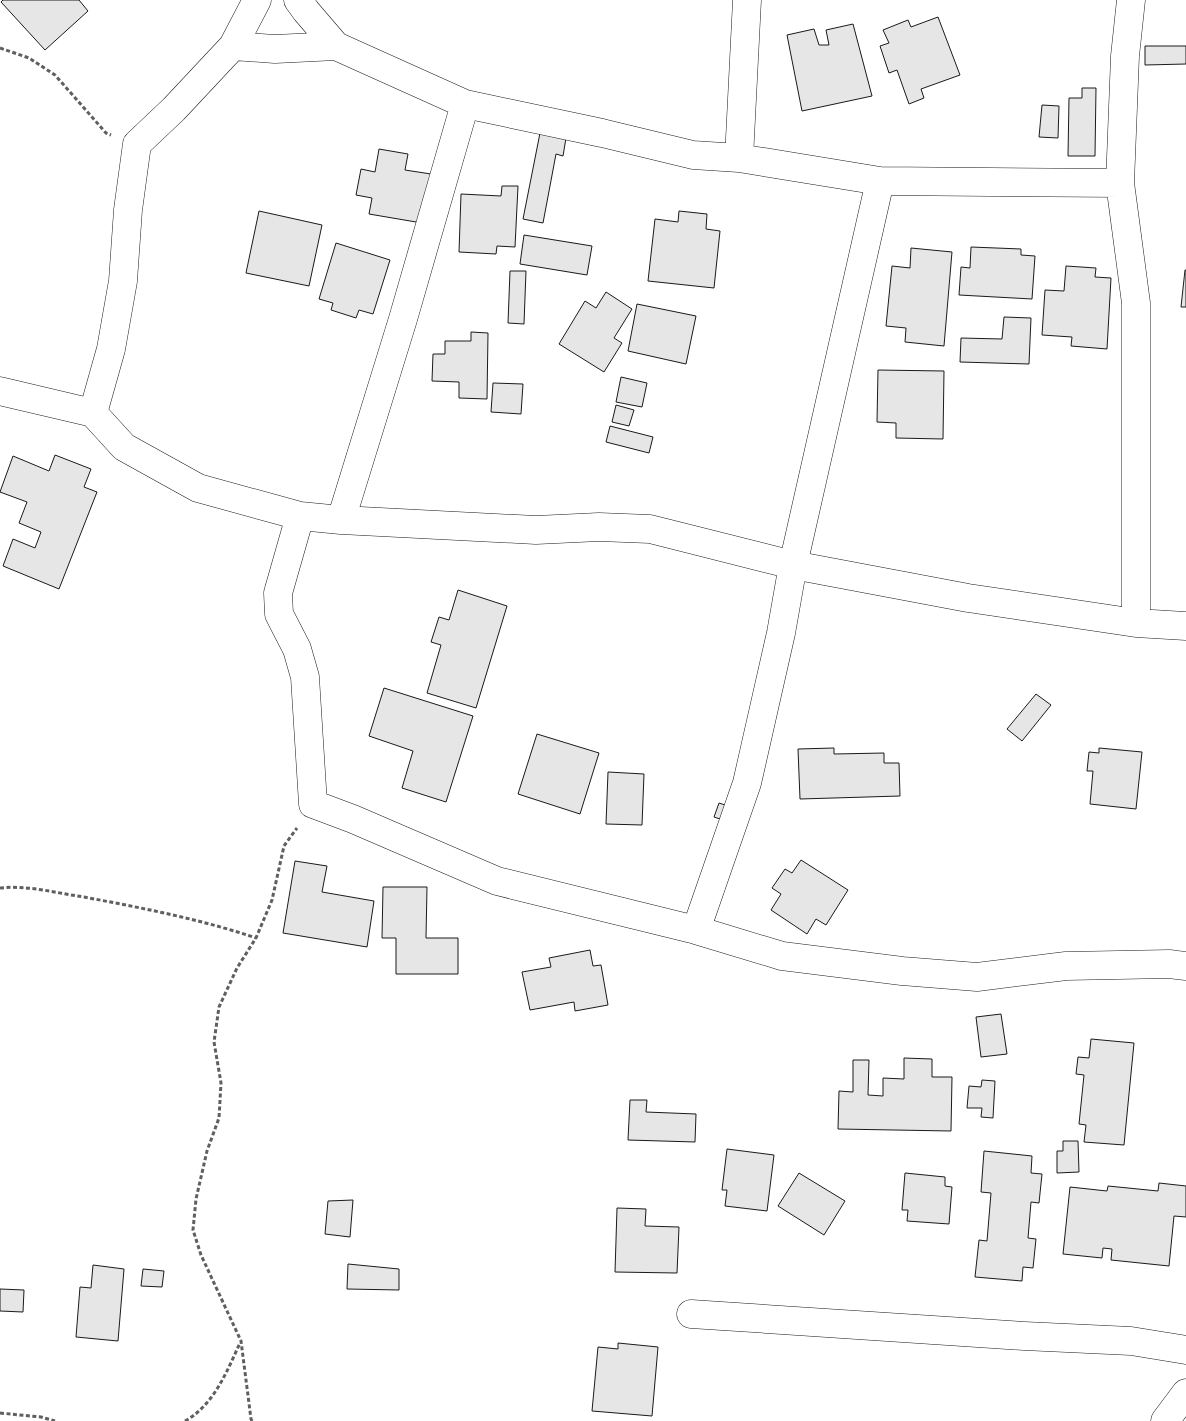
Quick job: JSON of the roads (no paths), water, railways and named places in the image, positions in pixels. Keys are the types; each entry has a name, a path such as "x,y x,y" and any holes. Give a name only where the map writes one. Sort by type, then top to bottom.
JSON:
{"street":[{"path":"93,413 111,349 123,281 128,210 137,144 174,109 233,46 257,0"},
{"path":"298,0 336,46 465,104 602,132 693,155 739,158 880,181 1120,183"},
{"path":"739,158 747,0"},
{"path":"1130,0 1125,56 1120,183 1136,303 1136,623"},
{"path":"233,46 275,49 336,46"},
{"path":"341,520 403,319 465,104"},
{"path":"696,930 748,784 781,633 793,565 880,181"},
{"path":"0,391 93,413 124,447 198,488 300,516 341,520 536,530 599,527 650,529 793,565 968,598 1136,623 1186,626"},
{"path":"300,516 278,593 278,603 279,614 297,649 305,677 313,804 353,819 497,881 696,930 782,956 902,971 977,976 1066,966 1169,964 1186,966"},
{"path":"691,1314 1024,1336 1131,1341 1186,1350"},
{"path":"1165,1421 1186,1393"}]}
